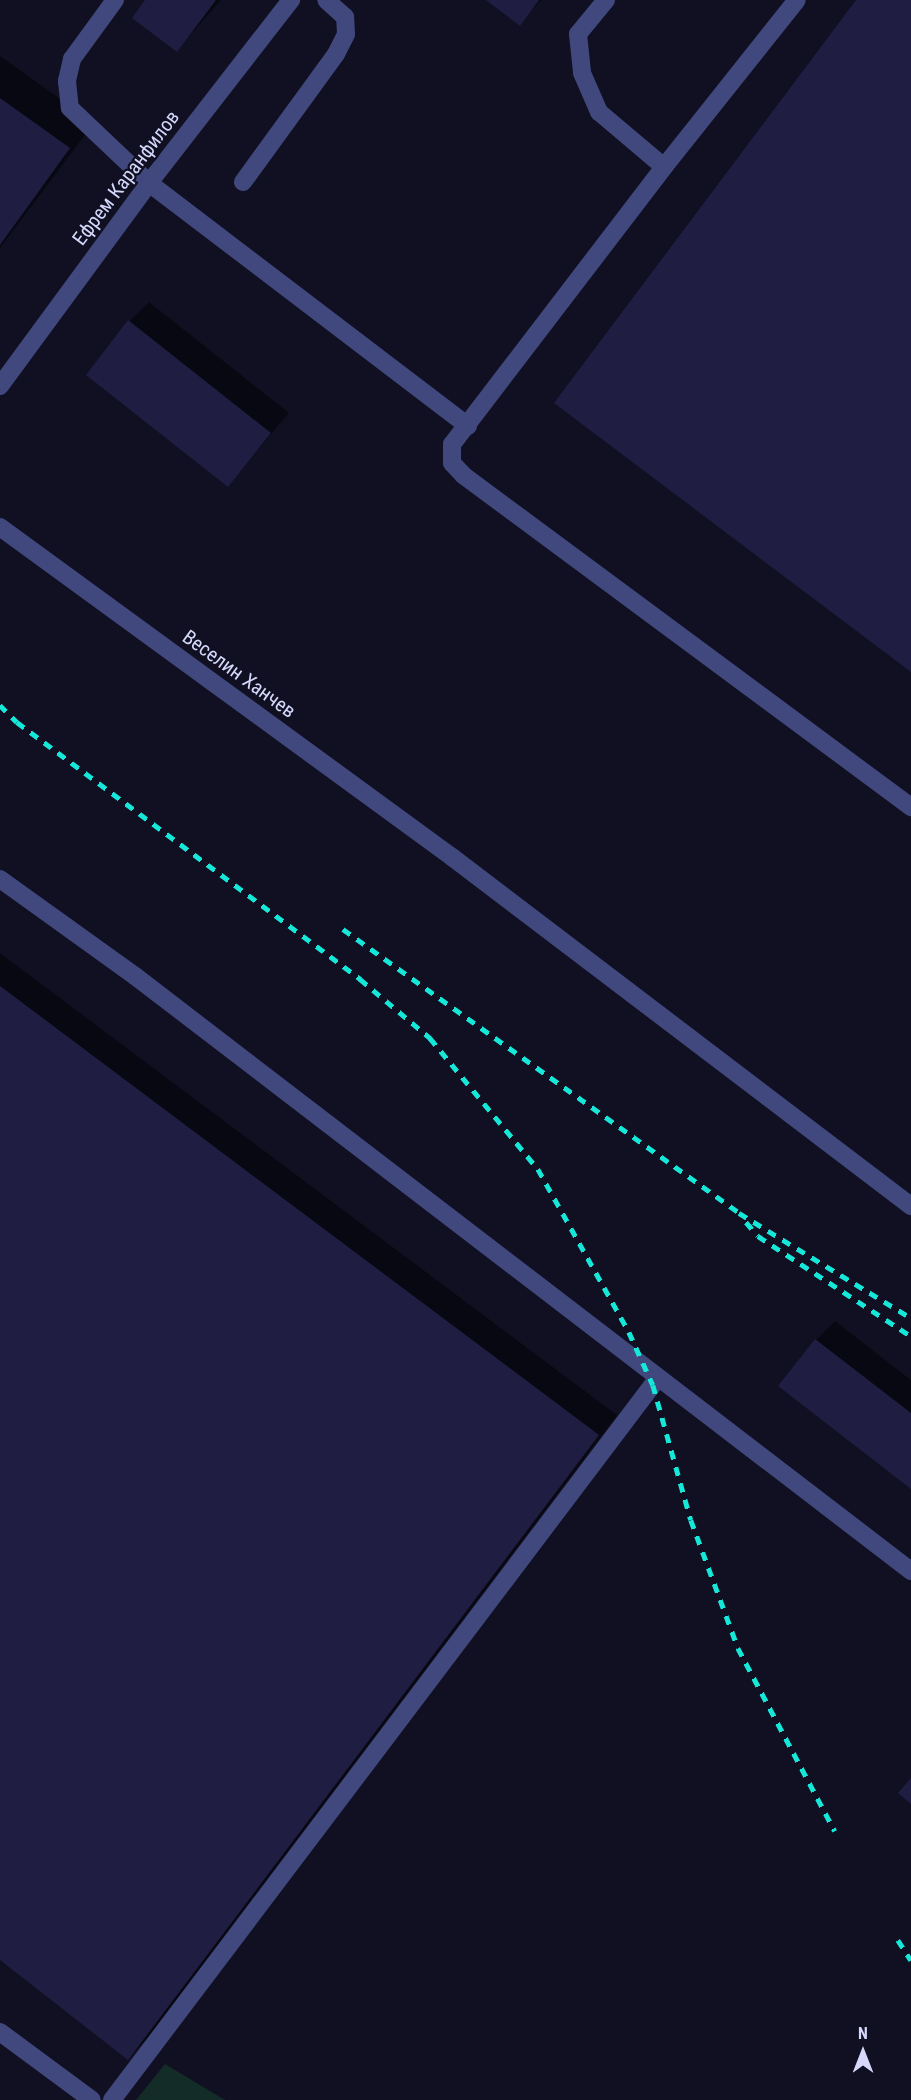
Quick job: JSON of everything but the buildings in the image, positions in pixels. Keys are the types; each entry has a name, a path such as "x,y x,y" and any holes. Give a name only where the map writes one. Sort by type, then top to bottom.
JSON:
{"street":[{"path":"115,0 72,59 67,81 70,108 149,183 468,426"},
{"name":"Ефрем Каранфилов","path":"0,386 149,183 291,0"},
{"path":"243,182 336,54 346,34 345,16 326,0"},
{"path":"606,0 578,34 582,73 599,112 664,166"},
{"path":"798,0 664,166 468,426 452,444 452,463 463,475 911,807"},
{"name":"Веселин Ханчев","path":"0,527 452,857 911,1206"},
{"path":"0,879 145,983 595,1327 657,1379 911,1571"},
{"path":"112,2100 657,1379"},
{"path":"0,2032 92,2100"}],"green space":[{"path":"165,2064 225,2100 136,2100"}],"railway":[{"path":"0,705 17,722 360,979 430,1038 538,1169 629,1332 653,1385 691,1520 738,1648 835,1831"},
{"path":"343,929 739,1213 911,1318"},
{"path":"746,1222 758,1236 911,1336"},
{"path":"898,1940 911,1960"}]}
